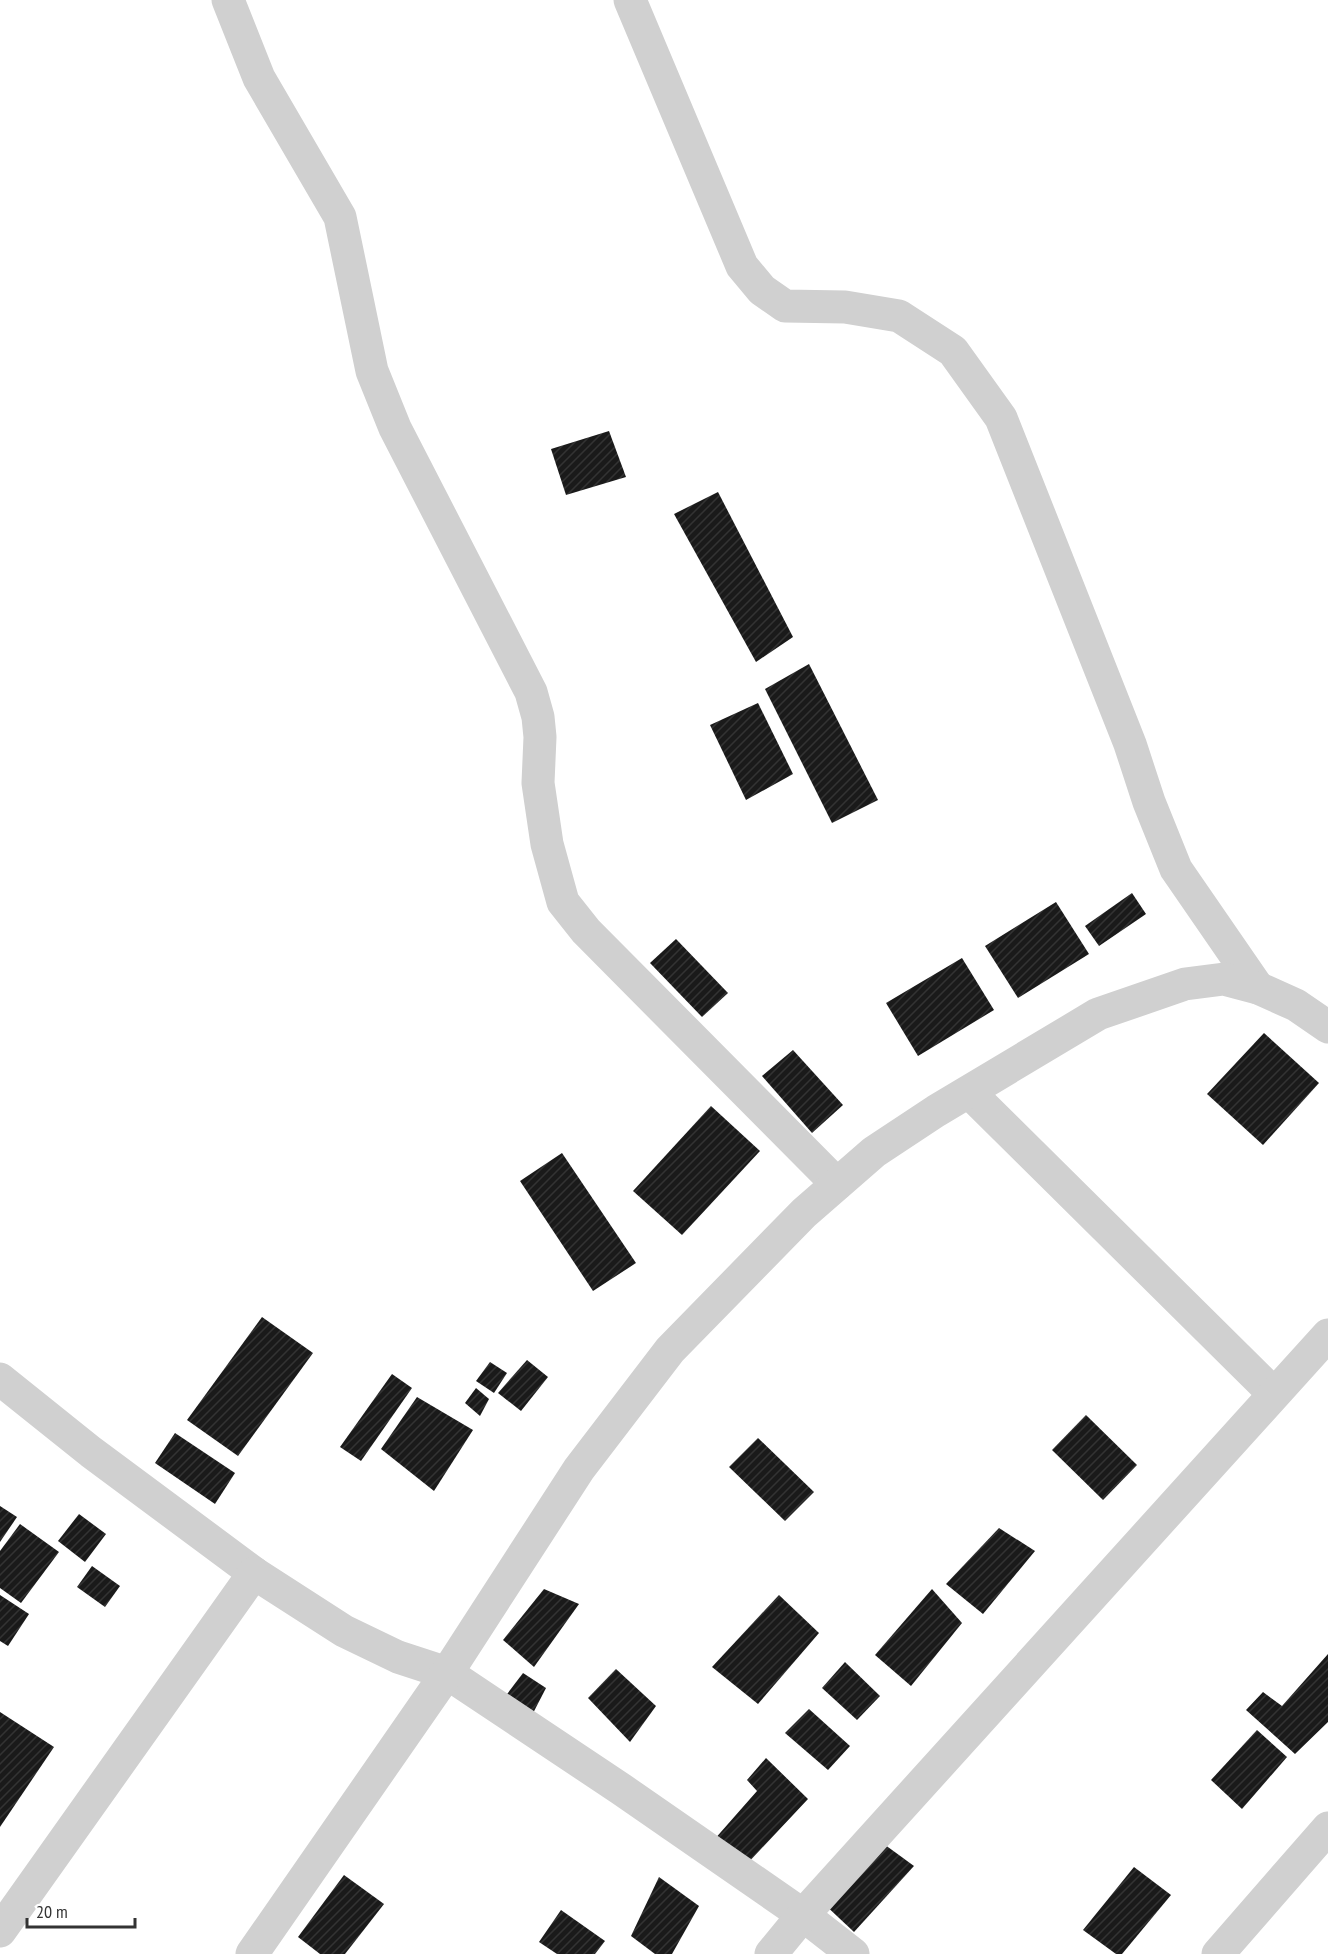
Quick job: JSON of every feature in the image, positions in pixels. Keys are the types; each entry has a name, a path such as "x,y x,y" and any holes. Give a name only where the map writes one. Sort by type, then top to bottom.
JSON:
{"street":[{"path":"228,0 259,78 340,217 372,371 395,428 531,692 538,717 540,737 538,783 547,844 563,903 586,931 837,1184"},
{"path":"630,0 741,266 762,290 785,306 845,307 899,316 953,351 1001,418 1130,744 1149,802 1176,869 1258,988"},
{"path":"252,1954 447,1673 579,1469 670,1350 804,1213 874,1152 1098,1014 1185,984 1224,979 1258,988 1296,1005 1328,1026"},
{"path":"970,1093 1274,1394"},
{"path":"771,1954 803,1915 1328,1335"},
{"path":"0,1379 91,1452 254,1573 344,1631 398,1657 447,1673 621,1789 803,1915 853,1954"},
{"path":"0,1931 254,1573"},
{"path":"1218,1954 1328,1828"}],"building":[{"path":"609,431 626,477 566,495 551,449"},
{"path":"718,492 793,637 756,662 674,514"},
{"path":"809,664 878,800 832,823 765,689"},
{"path":"758,703 793,774 746,800 710,725"},
{"path":"1132,893 1146,914 1099,946 1085,926"},
{"path":"1056,902 1089,954 1018,998 985,946"},
{"path":"676,939 728,993 702,1017 650,963"},
{"path":"962,958 994,1010 918,1056 886,1003"},
{"path":"1264,1033 1319,1083 1263,1145 1207,1094"},
{"path":"793,1050 843,1105 812,1133 762,1076"},
{"path":"711,1106 760,1151 682,1235 633,1191"},
{"path":"562,1153 636,1263 593,1291 520,1181"},
{"path":"262,1317 313,1353 238,1456 187,1420"},
{"path":"527,1360 548,1377 521,1411 498,1393"},
{"path":"490,1362 507,1373 494,1393 476,1381"},
{"path":"392,1374 412,1388 361,1461 340,1447"},
{"path":"476,1388 489,1399 480,1416 465,1403"},
{"path":"417,1397 473,1430 434,1491 381,1449"},
{"path":"1086,1415 1137,1465 1103,1500 1052,1450"},
{"path":"175,1433 235,1473 215,1504 155,1463"},
{"path":"758,1438 814,1492 785,1521 729,1467"},
{"path":"0,1506 17,1517 0,1542"},
{"path":"79,1514 106,1534 85,1562 58,1541"},
{"path":"20,1524 59,1552 21,1603 0,1588 0,1551"},
{"path":"999,1528 1035,1551 983,1614 946,1584"},
{"path":"92,1566 120,1586 105,1607 77,1587"},
{"path":"544,1589 579,1604 534,1667 503,1640"},
{"path":"932,1589 962,1623 911,1686 875,1655"},
{"path":"0,1595 29,1614 8,1646 0,1641"},
{"path":"779,1595 819,1633 758,1704 712,1667"},
{"path":"1328,1654 1328,1722 1295,1754 1246,1710 1263,1692 1282,1706"},
{"path":"845,1662 880,1696 857,1720 822,1688"},
{"path":"616,1669 656,1706 630,1742 588,1698"},
{"path":"523,1673 546,1688 529,1721 501,1702"},
{"path":"809,1709 850,1746 828,1770 785,1733"},
{"path":"0,1712 54,1747 0,1827"},
{"path":"1257,1730 1287,1757 1242,1809 1211,1780"},
{"path":"766,1758 808,1799 745,1866 713,1841 757,1791 747,1780"},
{"path":"877,1839 914,1866 854,1932 822,1902"},
{"path":"1134,1867 1171,1895 1122,1954 1116,1954 1083,1930"},
{"path":"344,1875 384,1904 345,1954 320,1954 298,1937"},
{"path":"659,1877 699,1906 672,1954 655,1954 631,1936"},
{"path":"561,1910 605,1941 595,1954 557,1954 539,1942"}]}
